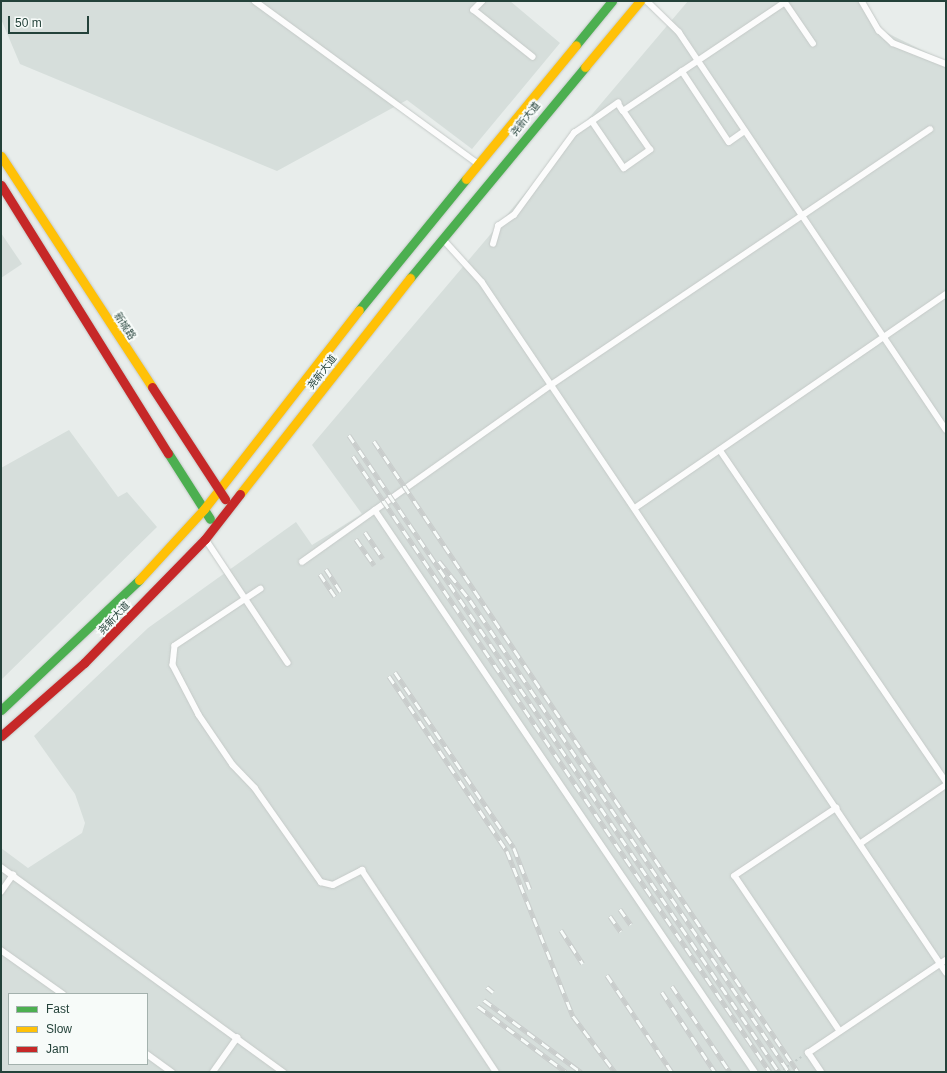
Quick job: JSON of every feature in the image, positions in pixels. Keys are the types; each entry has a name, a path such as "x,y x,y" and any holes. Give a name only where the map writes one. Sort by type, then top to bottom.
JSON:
{"main road":[{"name":"尧新大道","path":"1,710 140,579 220,491 370,295 477,163 612,1"},
{"name":"尧新大道","path":"1,736 84,663 205,539 442,238 640,1"},
{"name":"新城路","path":"1,156 231,507"},
{"path":"1,185 4,196 215,527"}],"lane":[{"path":"255,1 262,3 477,163"},
{"path":"483,1 474,10 533,57"},
{"path":"647,1 679,32 946,430"},
{"path":"862,1 879,30 893,43 946,64"},
{"path":"624,111 785,2 813,43"},
{"path":"682,71 729,142 745,131"},
{"path":"494,244 498,226 514,215 574,133 618,103 650,150 624,168 592,121"},
{"path":"302,562 551,385 803,217 930,129"},
{"path":"442,238 482,282 861,843 946,972"},
{"path":"635,508 946,294"},
{"path":"720,450 946,781"},
{"path":"374,510 755,1072"},
{"path":"205,539 288,663"},
{"path":"261,589 175,646 173,665 199,715 322,882 333,886 362,870 496,1072"},
{"path":"861,843 946,786"},
{"path":"837,808 735,876 840,1031"},
{"path":"1,867 283,1072"},
{"path":"1,892 13,875"},
{"path":"1,950 62,993"},
{"path":"821,1072 808,1053 946,960"},
{"path":"213,1072 237,1038"},
{"path":"148,1055 172,1072"}],"path":[{"path":"779,1072 808,1053"}],"shaded area":[{"path":"1,1 510,1 560,43 472,149 407,100 277,171 20,64 1,19"},
{"path":"688,1 865,1 883,31 946,62 946,1072 1,1072 1,848 28,868 82,833 85,823 75,794 34,736 148,628 296,522 312,545 362,514 312,445"},
{"path":"1,233 22,264 1,278"},
{"path":"69,430 118,497 127,492 157,527 1,680 1,468"}],"railway":[{"path":"349,435 779,1072"},
{"path":"374,441 798,1072"},
{"path":"353,456 770,1072"},
{"path":"365,532 383,559"},
{"path":"356,539 374,565"},
{"path":"439,561 470,600 789,1072"},
{"path":"326,569 341,592"},
{"path":"320,574 335,596"},
{"path":"395,672 514,848 530,889"},
{"path":"389,676 507,851 573,1016 615,1072"},
{"path":"620,909 631,925"},
{"path":"610,916 621,932"},
{"path":"561,930 583,964"},
{"path":"607,975 672,1072"},
{"path":"672,986 730,1072"},
{"path":"487,987 493,992"},
{"path":"662,992 715,1072"},
{"path":"484,1000 581,1072"},
{"path":"478,1006 566,1072"}],"traffic: fast":[{"path":"576,45 612,1"},
{"path":"410,278 585,67"},
{"path":"359,310 466,179"},
{"path":"168,453 210,519"},
{"path":"1,710 139,580"}],"traffic: slow":[{"path":"585,67 640,1"},
{"path":"466,179 576,45"},
{"path":"1,156 152,387"},
{"path":"240,494 410,278"},
{"path":"139,580 204,509 359,310"}],"traffic: jam":[{"path":"1,185 168,453"},
{"path":"152,387 225,499"},
{"path":"1,736 84,663 205,539 240,494"}]}
